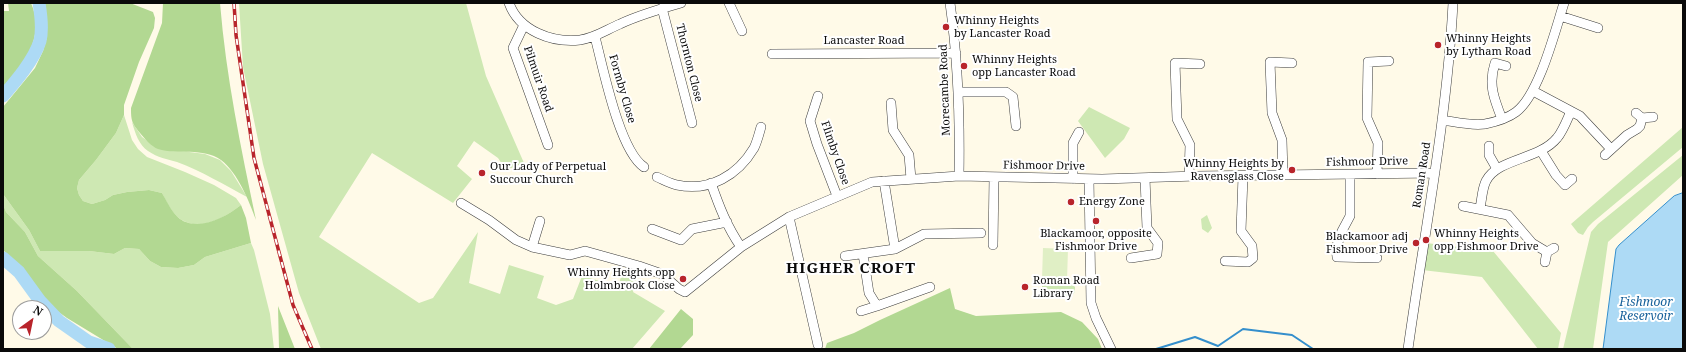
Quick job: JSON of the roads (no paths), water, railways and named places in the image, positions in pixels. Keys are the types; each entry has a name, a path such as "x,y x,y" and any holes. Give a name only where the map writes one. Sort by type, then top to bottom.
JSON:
{"street":[{"path":"512,6 524,25 536,32 557,39 580,40 595,37 620,24 662,8 681,3"},
{"path":"728,3 742,30"},
{"name":"Morecambe Road","path":"950,3 956,53 958,92 958,176"},
{"name":"Roman Road","path":"1408,349 1442,120 1450,52 1453,3"},
{"path":"1442,120 1485,124 1502,119 1517,111 1533,91 1564,3"},
{"name":"Thornton Close","path":"662,8 692,123"},
{"path":"1560,16 1598,28"},
{"name":"Pilmuir Road","path":"524,25 513,48 548,145"},
{"name":"Formby Close","path":"595,37 615,113 630,149 638,162 644,167"},
{"name":"Lancaster Road","path":"772,54 956,53"},
{"path":"1377,174 1378,143 1367,118 1368,62 1389,61"},
{"path":"1283,175 1282,140 1272,113 1270,62 1292,63"},
{"path":"1189,176 1190,145 1177,118 1175,63 1200,64"},
{"path":"1502,119 1492,92 1492,73 1495,63 1506,66"},
{"path":"1533,91 1585,120 1608,152 1627,135 1640,126 1639,115 1653,117"},
{"path":"958,92 1006,92 1013,97 1016,126"},
{"name":"Flimby Close","path":"818,96 810,121 817,144 837,196"},
{"path":"892,103 893,130 909,155 911,179"},
{"path":"1480,208 1487,180 1497,169 1541,151 1556,139 1571,111"},
{"path":"657,177 677,185 698,187 721,181 741,167 755,146 761,127"},
{"path":"1073,179 1073,143 1079,132"},
{"path":"1489,146 1488,155 1497,169"},
{"path":"1541,151 1556,175 1565,185 1572,179"},
{"name":"Fishmoor Drive","path":"532,247 570,255 585,251 639,266 662,274 683,292 740,247 789,217 872,182 958,176 1089,179 1189,176 1435,173"},
{"path":"1350,175 1350,216 1342,231 1336,248 1337,257 1376,258"},
{"path":"1225,261 1248,262 1253,258 1252,246 1241,231 1243,176"},
{"path":"993,245 994,177"},
{"path":"1131,258 1157,254 1158,243 1147,228 1145,178"},
{"path":"1089,179 1091,303 1096,318 1109,345"},
{"path":"884,181 896,249"},
{"path":"711,183 718,204 740,247"},
{"path":"461,203 489,220 516,240 532,247 540,221"},
{"path":"1463,206 1480,208 1508,215 1532,243 1550,250 1545,262"},
{"path":"789,217 818,345"},
{"path":"652,229 681,240 692,229 727,222"},
{"path":"845,256 896,249 924,234 981,233"},
{"path":"864,254 869,293 877,306"},
{"path":"861,311 930,288"}],"water":[{"name":"Fishmoor Reservoir","path":"1683,193 1683,349 1603,349 1616,249 1674,196"}],"waterway":[{"path":"3,96 34,56 40,41 41,17 39,3"},
{"path":"3,258 19,272 40,301 59,321 89,342 109,349"},
{"path":"1156,349 1195,337 1218,346 1243,329 1292,335 1313,349"}],"railway":[{"path":"234,3 236,35 254,158 293,305 312,349"}],"place":[{"name":"Whinny Heights by Lancaster Road","path":"946,27"},
{"name":"Whinny Heights by Lytham Road","path":"1438,45"},
{"name":"Whinny Heights opp Lancaster Road","path":"964,66"},
{"name":"Whinny Heights by Ravensglass Close","path":"1292,170"},
{"name":"Our Lady of Perpetual Succour Church","path":"482,173"},
{"name":"Energy Zone","path":"1071,202"},
{"name":"Blackamoor, opposite Fishmoor Drive","path":"1096,221"},
{"name":"Whinny Heights opp Fishmoor Drive","path":"1426,240"},
{"name":"Blackamoor adj Fishmoor Drive","path":"1416,243"},
{"name":"Whinny Heights opp Holmbrook Close","path":"683,279"},
{"name":"Roman Road Library","path":"1025,287"}],"district":[{"name":"HIGHER CROFT","path":"851,269"}]}
